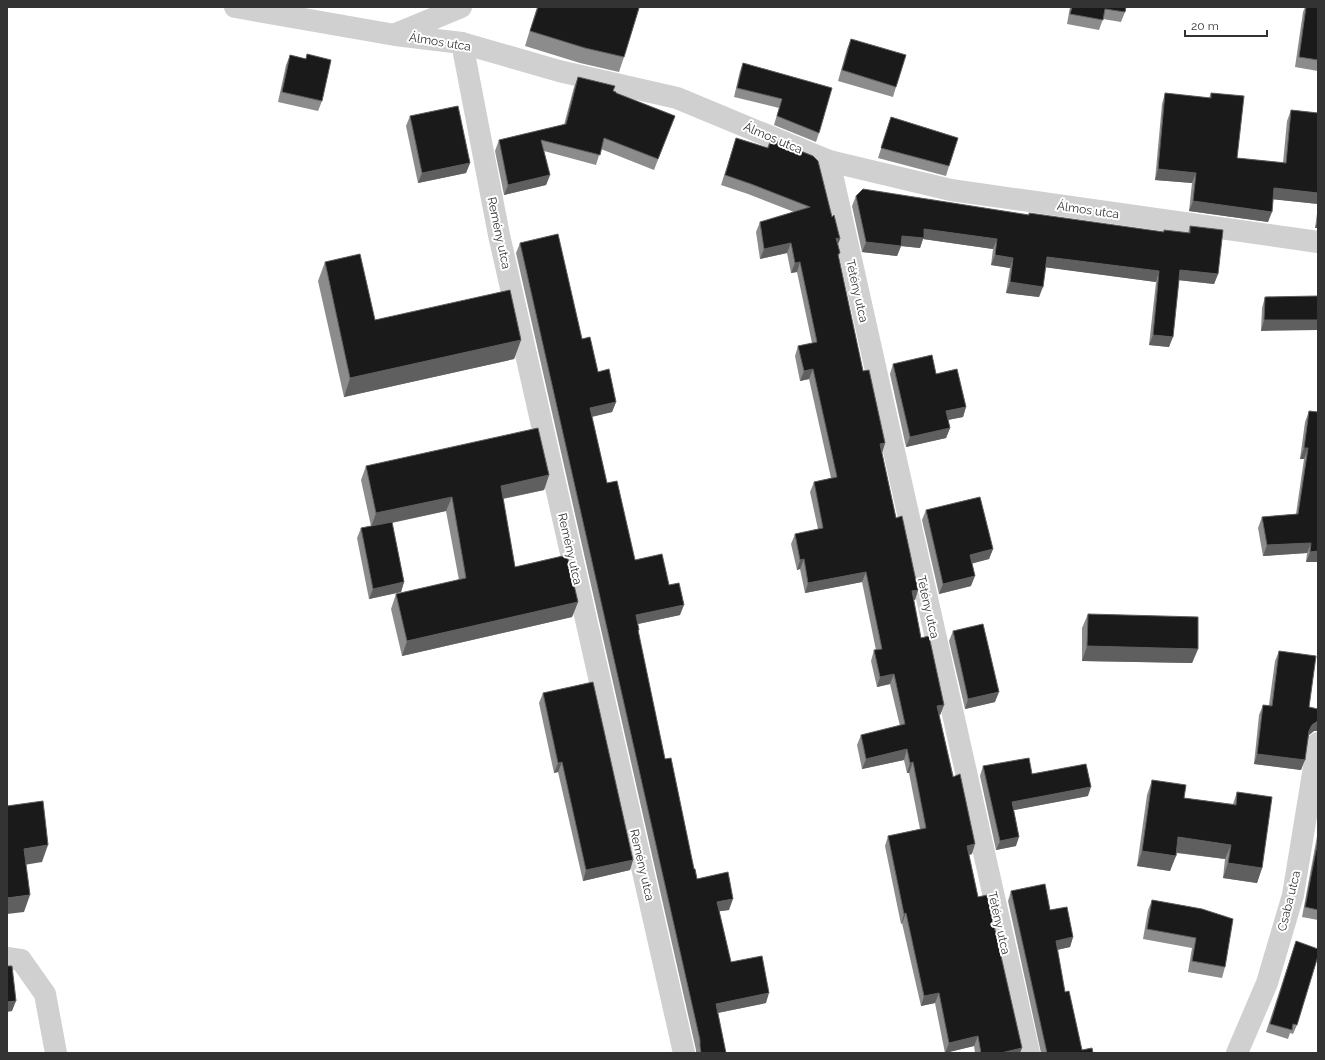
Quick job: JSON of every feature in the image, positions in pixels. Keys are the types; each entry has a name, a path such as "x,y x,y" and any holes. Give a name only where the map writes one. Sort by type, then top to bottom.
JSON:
{"street":[{"name":"Álmos utca","path":"235,7 395,35 462,43 559,71 677,98 829,161 951,190 1318,242"},
{"path":"395,35 461,7"},
{"name":"Remény utca","path":"462,43 499,235 684,1053"},
{"name":"Tétény utca","path":"829,161 1028,1053"},
{"name":"Csaba utca","path":"1237,1053 1267,983 1293,895 1315,782 1318,743"},
{"path":"7,958 20,960 45,994 56,1053"}],"building":[{"path":"538,7 639,8 624,57 585,48 530,31"},
{"path":"1072,7 1126,7 1125,12 1105,9 1103,20 1070,14"},
{"path":"1306,7 1318,7 1318,60 1299,57"},
{"path":"851,39 906,55 896,87 842,70"},
{"path":"307,54 331,60 322,101 282,92 290,55 306,59"},
{"path":"743,63 832,88 819,133 777,116 782,99 737,88"},
{"path":"578,77 615,86 613,91 616,93 675,116 658,159 604,138 600,155 541,140 550,175 508,185 499,140 566,124"},
{"path":"1165,93 1211,98 1211,93 1244,96 1237,158 1286,163 1291,110 1318,113 1318,193 1274,188 1272,212 1193,201 1196,173 1158,169"},
{"path":"458,106 470,163 422,173 410,116"},
{"path":"891,117 958,138 949,166 881,148"},
{"path":"736,138 768,148 771,139 813,156 818,161 832,217 834,215 840,239 836,238 840,253 838,254 863,371 869,370 885,443 880,444 896,518 902,516 918,590 912,591 921,638 929,636 944,705 937,706 953,777 960,774 975,844 967,846 978,897 987,895 1022,1048 1001,1053 981,1053 978,1036 949,1043 939,993 924,996 906,913 904,914 888,836 926,828 913,762 910,763 907,749 866,759 861,735 905,724 894,674 880,677 874,650 882,649 866,572 808,583 804,559 800,560 795,534 823,528 814,482 837,477 813,369 804,371 798,346 817,342 800,262 795,263 791,243 764,249 760,222 810,207 725,175"},
{"path":"863,189 1029,215 1029,213 1164,232 1164,230 1190,233 1190,226 1223,230 1218,274 1180,270 1173,337 1153,335 1159,271 1047,257 1043,287 1010,282 1013,258 995,255 997,239 924,229 924,238 902,236 901,246 866,242 856,196"},
{"path":"558,234 582,339 590,337 598,372 609,369 616,402 590,408 607,483 617,481 635,560 662,554 669,585 679,583 684,605 636,615 665,759 671,758 694,869 697,879 728,872 733,899 717,902 731,962 762,956 769,993 716,1004 726,1053 701,1053 700,1040 520,243"},
{"path":"360,254 375,320 510,290 521,340 350,378 325,262"},
{"path":"1318,296 1318,320 1264,320 1265,297"},
{"path":"932,355 936,374 957,369 966,407 946,411 950,428 910,437 893,364"},
{"path":"1309,411 1318,412 1318,551 1310,552 1311,543 1267,545 1262,517 1298,514 1308,448 1304,448"},
{"path":"538,428 549,475 501,486 515,567 567,555 578,602 407,641 396,594 466,578 452,497 376,513 366,466"},
{"path":"980,497 993,549 970,555 975,576 943,584 926,510"},
{"path":"392,522 404,582 373,589 361,528"},
{"path":"1088,614 1198,617 1198,649 1087,646"},
{"path":"983,624 999,692 968,699 953,631"},
{"path":"1279,651 1316,656 1309,707 1318,709 1318,721 1312,725 1309,731 1305,760 1257,754 1263,705 1272,706"},
{"path":"593,682 633,860 586,870 562,762 558,763 543,693"},
{"path":"1029,758 1032,774 1086,764 1091,787 1012,802 1019,837 1000,841 983,766"},
{"path":"1152,780 1186,785 1184,798 1236,805 1237,792 1272,797 1262,868 1228,863 1231,845 1178,837 1176,856 1142,851"},
{"path":"43,801 48,845 24,849 30,895 7,898 7,806"},
{"path":"1318,840 1318,910 1305,907"},
{"path":"1045,884 1050,910 1067,907 1073,937 1056,941 1065,992 1069,991 1082,1050 1092,1048 1093,1053 1047,1053 1011,891"},
{"path":"1152,900 1202,909 1233,919 1225,967 1192,961 1196,938 1147,929"},
{"path":"1296,941 1318,949 1318,956 1297,1025 1293,1024 1292,1030 1270,1024"},
{"path":"7,966 12,966 16,1001 7,1002"}]}
